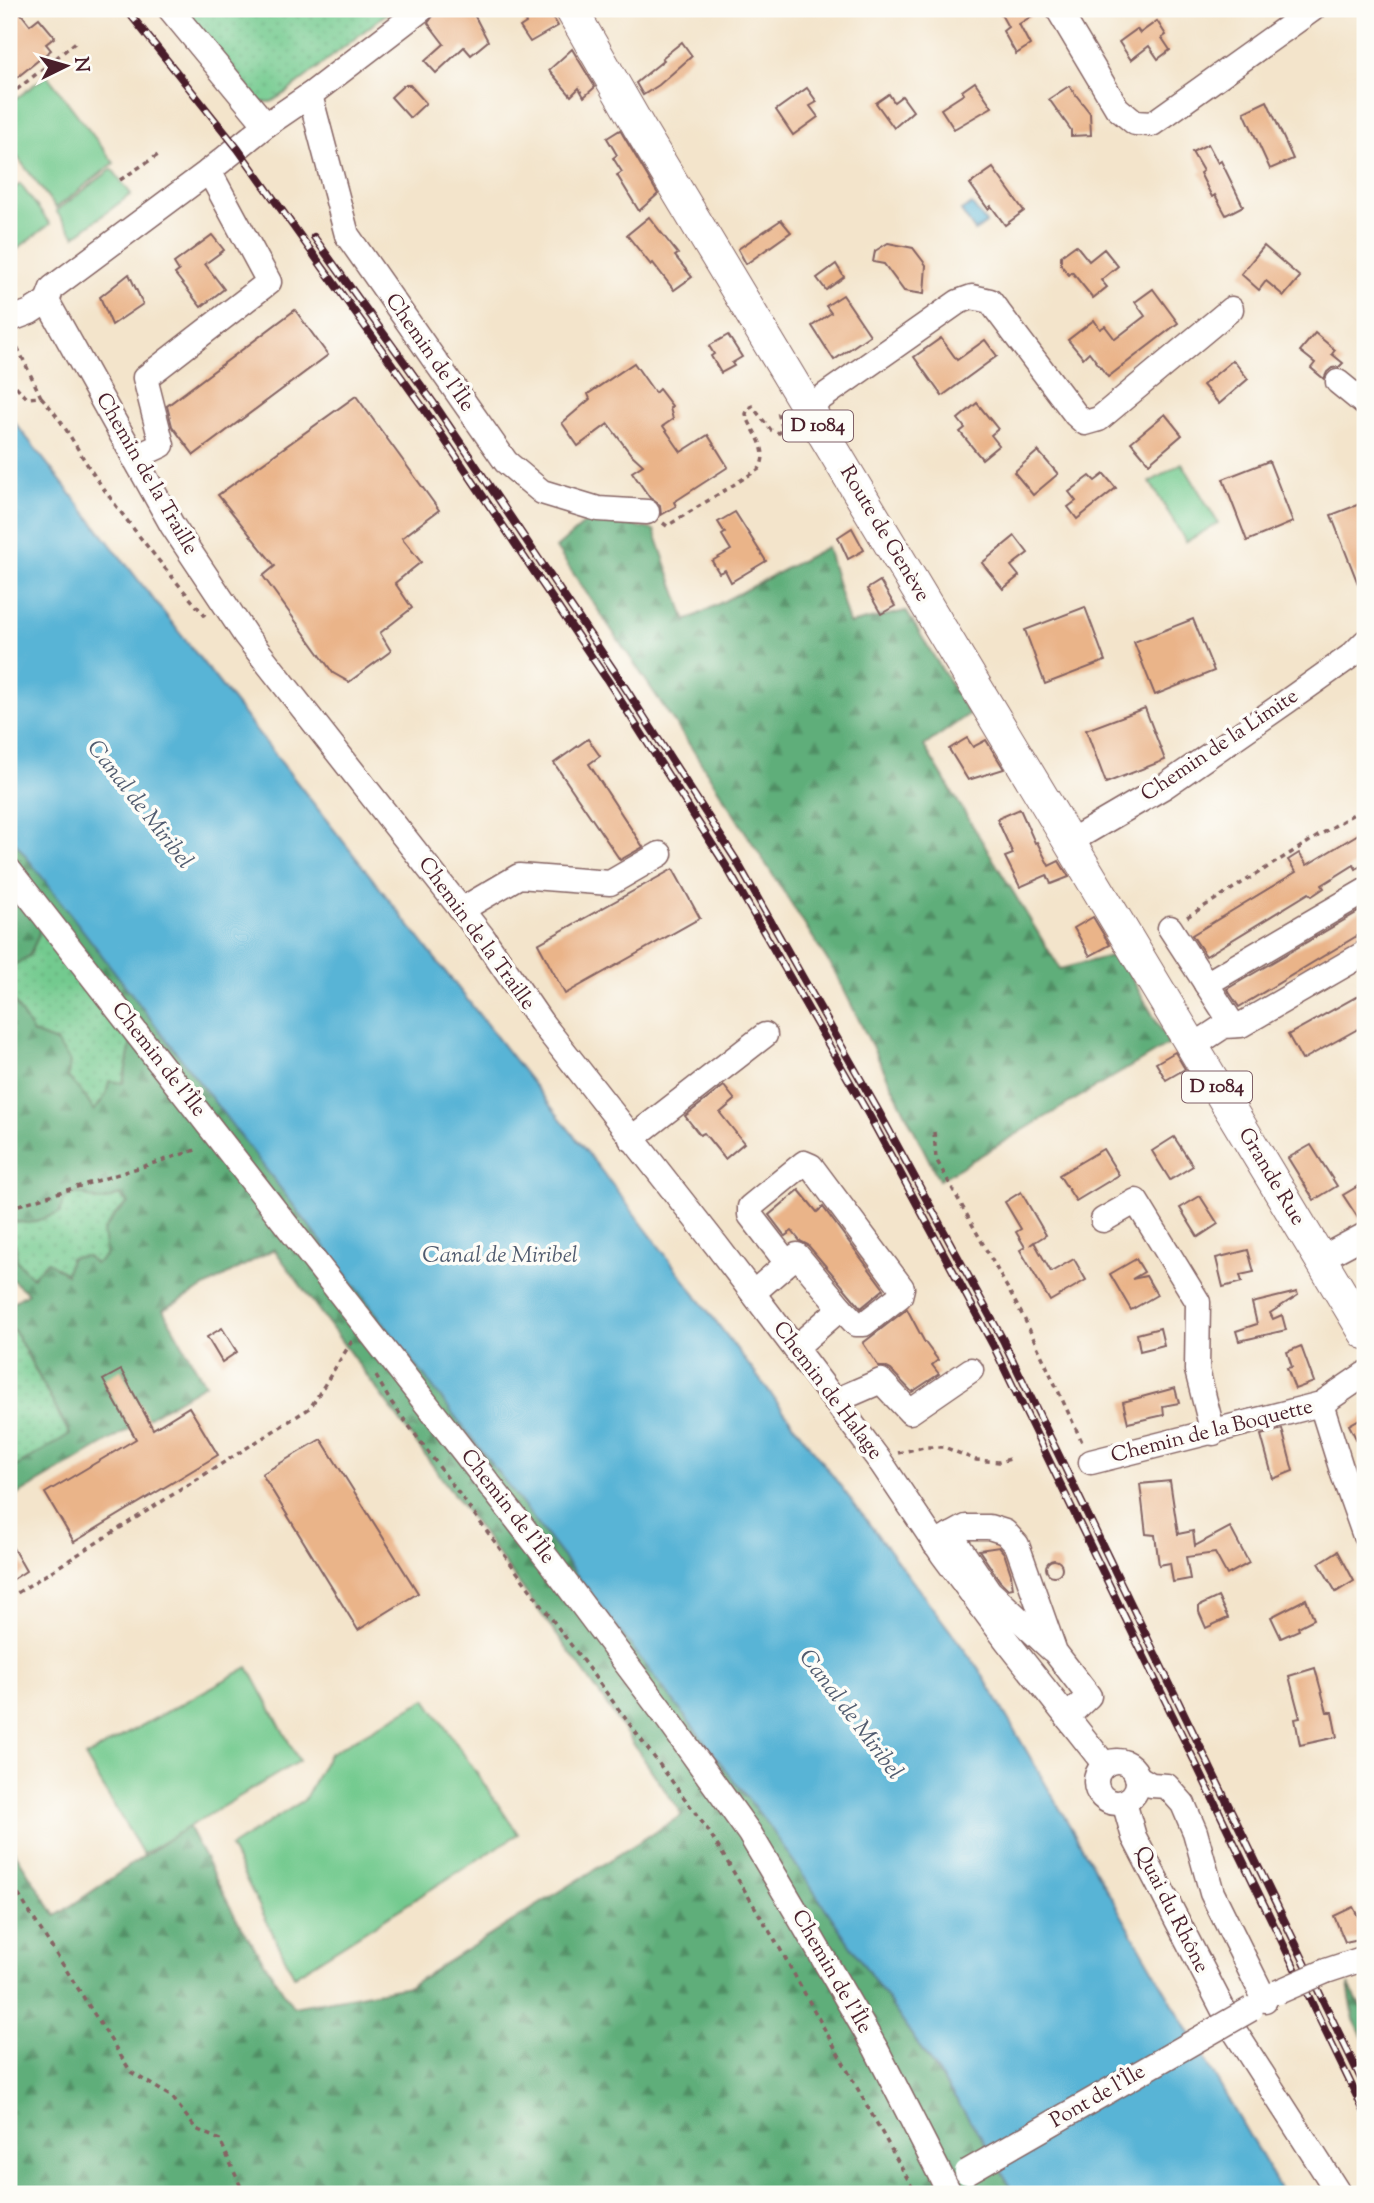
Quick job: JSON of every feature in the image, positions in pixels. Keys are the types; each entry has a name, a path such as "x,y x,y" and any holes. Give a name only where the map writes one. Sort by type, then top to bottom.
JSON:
{"main road":[{"name":"Route de Genève","path":"571,9 640,129 753,300 798,407 1069,842"},
{"name":"Grande Rue","path":"1069,842 1365,1333"}],"street":[{"path":"170,9 266,125"},
{"path":"11,330 47,301 52,288 422,9"},
{"path":"1058,9 1117,108 1135,123 1152,124 1313,9"},
{"name":"Chemin de l'Île","path":"310,95 347,235 506,462 542,492 598,509 647,512"},
{"path":"134,458 162,445 145,378 269,282 209,171"},
{"path":"798,407 958,302 977,297 990,301 1076,415 1085,423 1092,422 1231,309"},
{"name":"Chemin de la Traille","path":"47,301 172,525 246,636 482,936 541,1022"},
{"path":"1338,382 1365,404"},
{"name":"Chemin de la Limite","path":"1069,842 1165,786 1330,671 1365,642"},
{"path":"461,910 519,876 610,883 660,854"},
{"name":"Chemin de l'Île","path":"9,870 550,1562 680,1735 750,1835 794,1908 876,2049 948,2190"},
{"path":"1206,984 1365,891"},
{"path":"1170,928 1233,1025"},
{"path":"1192,1047 1224,1026 1241,1025 1365,953"},
{"name":"Chemin de Halage","path":"541,1022 753,1293 882,1464 943,1539 1007,1641 1105,1765"},
{"path":"631,1139 765,1035"},
{"path":"753,1293 787,1264 797,1255 856,1324 864,1324 900,1296 902,1288 811,1166 804,1163 750,1207 750,1215 787,1264"},
{"path":"1103,1220 1136,1201 1198,1302 1198,1370 1213,1433"},
{"path":"1320,1259 1365,1236"},
{"path":"795,1348 841,1308"},
{"path":"835,1401 881,1381 910,1412 971,1370"},
{"name":"Chemin de la Boquette","path":"1091,1462 1321,1405 1365,1374"},
{"path":"1321,1405 1365,1536"},
{"path":"1055,1652 1017,1545 1004,1532 989,1527 966,1527 943,1539 989,1591 1055,1652 1088,1696 1067,1717"},
{"path":"1113,1761 1125,1762 1135,1771 1137,1777 1136,1790 1124,1802 1108,1801 1099,1792 1096,1779 1105,1765 1113,1761"},
{"name":"Quai du Rhône","path":"1137,1777 1151,1785 1167,1786 1183,1804 1195,1832 1212,1893 1264,2000"},
{"name":"Quai du Rhône","path":"1124,1802 1134,1837 1229,2021 1341,2190"},
{"name":"Pont de l'Île","path":"948,2190 967,2172 1264,2000 1326,1971 1362,1966"}],"path":[{"path":"9,96 76,41"},
{"path":"120,180 161,153"},
{"path":"9,379 27,398 41,397 11,330"},
{"path":"647,512 667,526 759,469 764,461 764,452 748,421 748,408 752,406 771,430 779,433 783,430 778,412 798,407"},
{"path":"1170,928 1365,807"},
{"path":"934,1132 936,1160 1024,1318 1091,1462"},
{"path":"9,1208 199,1149"},
{"path":"9,1598 310,1408 351,1341 358,1350"},
{"path":"371,1368 389,1399 708,1830 779,1947 916,2194"},
{"path":"882,1464 904,1451 924,1447 944,1447 976,1460 999,1462 1010,1459"},
{"path":"9,1891 18,1894 131,2072 172,2097 196,2129 220,2140 244,2194"}],"green space":[{"path":"181,9 392,9 287,92 271,102 261,102"},
{"path":"47,75 114,163 56,208 9,146 9,104"},
{"path":"112,169 131,194 75,236 56,211"},
{"path":"20,184 50,224 9,255 9,192"},
{"path":"1182,463 1218,523 1186,542 1150,482"},
{"path":"592,517 654,530 686,621 827,547 849,624 906,611 969,714 924,746 1060,969 1118,954 1169,1044 939,1180 835,972 691,747 556,548"},
{"path":"9,797 772,1830 982,2138 1015,2194 9,2194 9,1843 56,1916 188,1826 236,1918 293,2007 409,1986 682,1815 589,1679 274,1249 163,1310 205,1384 9,1500 9,1471 70,1434 14,1330 9,1331 9,1301 13,1302 28,1293 9,1277 9,1247 15,1244 17,1261 32,1278 47,1261 66,1274 70,1258 86,1256 95,1264 106,1255 103,1231 128,1203 120,1195 101,1201 77,1193 64,1198 60,1213 30,1223 9,1221 9,993 33,1033 56,1042 70,1061 68,1077 94,1111 106,1095 109,1081 123,1083 133,1034 42,918 38,937 29,956 9,968"},
{"path":"42,917 133,1034 123,1083 106,1095 94,1112 67,1076 56,1042 33,1033 9,993 9,968 29,956"},
{"path":"77,1193 101,1201 120,1195 128,1203 115,1215 106,1255 95,1265 66,1274 33,1279 17,1261 15,1244 9,1247 9,1221 30,1223 63,1198"},
{"path":"14,1330 70,1435 9,1471 9,1331"},
{"path":"248,1667 299,1761 143,1854 85,1757"},
{"path":"426,1699 518,1834 294,1976 230,1847 304,1800 329,1754"},
{"path":"1348,1984 1365,2014 1365,2041 1354,2020"}],"water":[{"path":"972,204 986,223 975,231 961,211"},
{"name":"Canal de Miribel","path":"9,415 611,1183 979,1669 1283,2194 1015,2194 982,2138 772,1830 9,834"}],"building":[{"path":"438,9 471,9 488,41 471,55 464,47 436,73 425,61 444,44 428,23"},
{"path":"518,9 548,9 558,26 530,42 520,27 526,23"},
{"path":"998,9 1043,9 1019,24 1030,45 1016,54 1003,31 1008,27"},
{"path":"19,11 30,25 39,18 55,37 46,44 51,50 9,84 9,19"},
{"path":"1157,21 1166,35 1162,38 1170,50 1158,59 1149,46 1131,60 1119,42 1137,29 1140,33"},
{"path":"682,42 692,56 659,85 643,95 636,83"},
{"path":"572,49 595,87 584,97 579,88 571,96 549,70"},
{"path":"975,82 992,107 954,129 941,109 964,94 962,91"},
{"path":"404,85 410,85 426,103 410,118 391,97"},
{"path":"1069,86 1090,113 1091,135 1071,136 1071,130 1049,99"},
{"path":"807,88 817,102 810,106 818,117 793,135 776,110"},
{"path":"889,94 894,102 902,96 913,111 894,128 876,103"},
{"path":"1267,101 1293,159 1270,169 1244,112"},
{"path":"620,130 658,194 639,211 617,175 622,172 613,158 617,155 607,138"},
{"path":"1208,144 1218,163 1221,161 1243,206 1226,215 1215,195 1212,197 1200,173 1203,171 1192,152"},
{"path":"993,168 1024,211 1005,225 991,206 988,209 970,184"},
{"path":"649,217 692,277 674,290 627,235"},
{"path":"781,220 791,232 746,264 738,249"},
{"path":"212,235 224,250 205,264 224,289 201,307 175,274 179,271 174,263"},
{"path":"888,243 913,248 926,265 924,294 904,291 884,264 873,262 875,251"},
{"path":"1076,245 1089,261 1104,249 1118,266 1101,280 1107,287 1093,298 1072,272 1069,275 1061,265 1061,256"},
{"path":"1264,246 1300,277 1284,296 1266,281 1259,290 1241,274"},
{"path":"836,264 844,277 826,290 817,278"},
{"path":"129,274 143,304 112,325 100,297"},
{"path":"1153,289 1178,323 1108,377 1089,352 1083,358 1068,340 1094,320 1100,329 1105,326 1115,339 1145,316 1135,302"},
{"path":"843,295 870,335 834,360 812,326 831,313 826,306"},
{"path":"295,310 328,355 194,455 172,426 167,406"},
{"path":"1315,333 1335,350 1332,354 1343,363 1327,372 1324,379 1311,368 1315,363 1300,351"},
{"path":"728,335 742,357 732,363 734,366 721,373 711,356 714,354 709,346"},
{"path":"941,338 957,360 985,340 997,356 942,396 914,357"},
{"path":"1233,360 1248,379 1219,404 1203,385"},
{"path":"634,363 655,393 659,389 672,406 670,408 673,419 663,426 681,452 708,435 728,467 674,502 676,506 661,515 660,505 650,498 632,472 643,465 608,424 578,446 562,423 590,399 588,394"},
{"path":"356,396 439,510 402,538 421,562 395,583 412,608 380,633 391,651 349,682 333,673 263,576 275,566 218,495"},
{"path":"977,403 998,429 991,435 999,445 982,459 960,432 965,428 958,419"},
{"path":"1165,414 1182,435 1149,463 1131,442"},
{"path":"1038,451 1058,474 1033,495 1014,472"},
{"path":"1269,461 1293,522 1247,541 1223,479"},
{"path":"1104,474 1116,488 1077,519 1068,507 1076,501 1069,492 1090,476 1095,481"},
{"path":"1365,502 1365,599 1364,599 1331,515"},
{"path":"735,512 766,561 731,582 725,570 719,573 712,561 731,550 718,522"},
{"path":"852,528 864,550 848,559 838,537"},
{"path":"1015,536 1028,553 1011,566 1019,576 1003,589 982,563"},
{"path":"880,581 895,606 881,614 867,589"},
{"path":"1085,607 1105,661 1045,684 1025,630"},
{"path":"1193,619 1214,671 1155,695 1134,642"},
{"path":"1145,708 1165,760 1106,783 1086,730"},
{"path":"967,738 973,747 986,740 1004,769 968,780 949,749"},
{"path":"588,739 600,756 589,764 643,847 620,860 554,763"},
{"path":"1020,809 1049,866 1059,861 1069,877 1051,884 1047,875 1020,887 1005,857 1013,854 997,819"},
{"path":"1365,830 1365,863 1356,869 1354,865 1322,885 1324,888 1312,896 1309,893 1206,956 1192,935 1296,872 1288,860 1299,853 1307,865"},
{"path":"673,869 700,918 565,994 538,944"},
{"path":"1365,908 1365,931 1239,1007 1227,989"},
{"path":"1093,917 1110,945 1090,956 1074,928"},
{"path":"1365,992 1365,1025 1302,1060 1288,1035"},
{"path":"1175,1052 1185,1069 1166,1080 1156,1063"},
{"path":"724,1086 735,1100 720,1113 744,1143 725,1159 704,1133 700,1135 685,1116"},
{"path":"1174,1137 1193,1166 1170,1180 1152,1151"},
{"path":"1311,1145 1337,1186 1314,1200 1288,1158"},
{"path":"1103,1149 1119,1175 1076,1201 1059,1175"},
{"path":"1365,1182 1365,1220 1360,1221 1343,1195"},
{"path":"799,1190 817,1212 823,1207 884,1289 861,1308 808,1245 800,1241 792,1231 785,1236 769,1215"},
{"path":"1021,1192 1046,1235 1034,1242 1051,1272 1074,1259 1086,1280 1050,1301 1020,1250 1025,1247 1016,1232 1021,1229 1005,1202"},
{"path":"1200,1196 1218,1224 1198,1237 1180,1208"},
{"path":"1248,1250 1254,1272 1240,1275 1242,1282 1223,1287 1216,1258"},
{"path":"1136,1259 1144,1272 1132,1279 1146,1276 1157,1295 1131,1310 1110,1274"},
{"path":"1297,1292 1298,1295 1270,1313 1273,1319 1282,1315 1286,1330 1239,1341 1236,1331 1257,1324 1252,1303"},
{"path":"907,1309 938,1360 932,1365 939,1374 912,1392 891,1370 879,1367 863,1343"},
{"path":"222,1328 237,1352 222,1362 207,1337"},
{"path":"1160,1328 1164,1345 1140,1351 1137,1334"},
{"path":"1301,1346 1314,1382 1295,1389 1287,1368 1292,1367 1287,1352"},
{"path":"121,1370 153,1429 189,1407 218,1455 74,1542 45,1493 136,1439 103,1380"},
{"path":"1175,1388 1179,1403 1163,1406 1164,1415 1128,1423 1123,1402"},
{"path":"1365,1416 1365,1456 1349,1425"},
{"path":"1282,1429 1293,1471 1273,1479 1261,1435"},
{"path":"321,1439 418,1593 358,1630 262,1474"},
{"path":"1170,1481 1178,1534 1193,1531 1195,1546 1230,1527 1249,1563 1227,1575 1215,1553 1186,1557 1190,1579 1173,1582 1170,1563 1159,1565 1155,1535 1146,1534 1140,1484"},
{"path":"9,1541 26,1571 9,1582"},
{"path":"999,1547 1004,1553 1013,1588 1008,1589 1000,1581 979,1550"},
{"path":"1338,1551 1354,1581 1336,1592 1319,1563"},
{"path":"1054,1560 1062,1568 1054,1576 1046,1568"},
{"path":"1218,1597 1228,1618 1206,1628 1199,1606"},
{"path":"1306,1599 1314,1619 1281,1638 1271,1617"},
{"path":"1315,1668 1327,1712 1332,1712 1337,1737 1300,1745 1295,1719 1300,1718 1289,1676"},
{"path":"1353,1907 1362,1924 1364,1938 1345,1942 1334,1916"}],"railway":[{"path":"126,9 238,149 424,409 608,681 726,866 870,1117 993,1345 1365,2113"},
{"path":"314,237 433,402 617,675 736,860 879,1112 1003,1340 1365,2087"}]}
